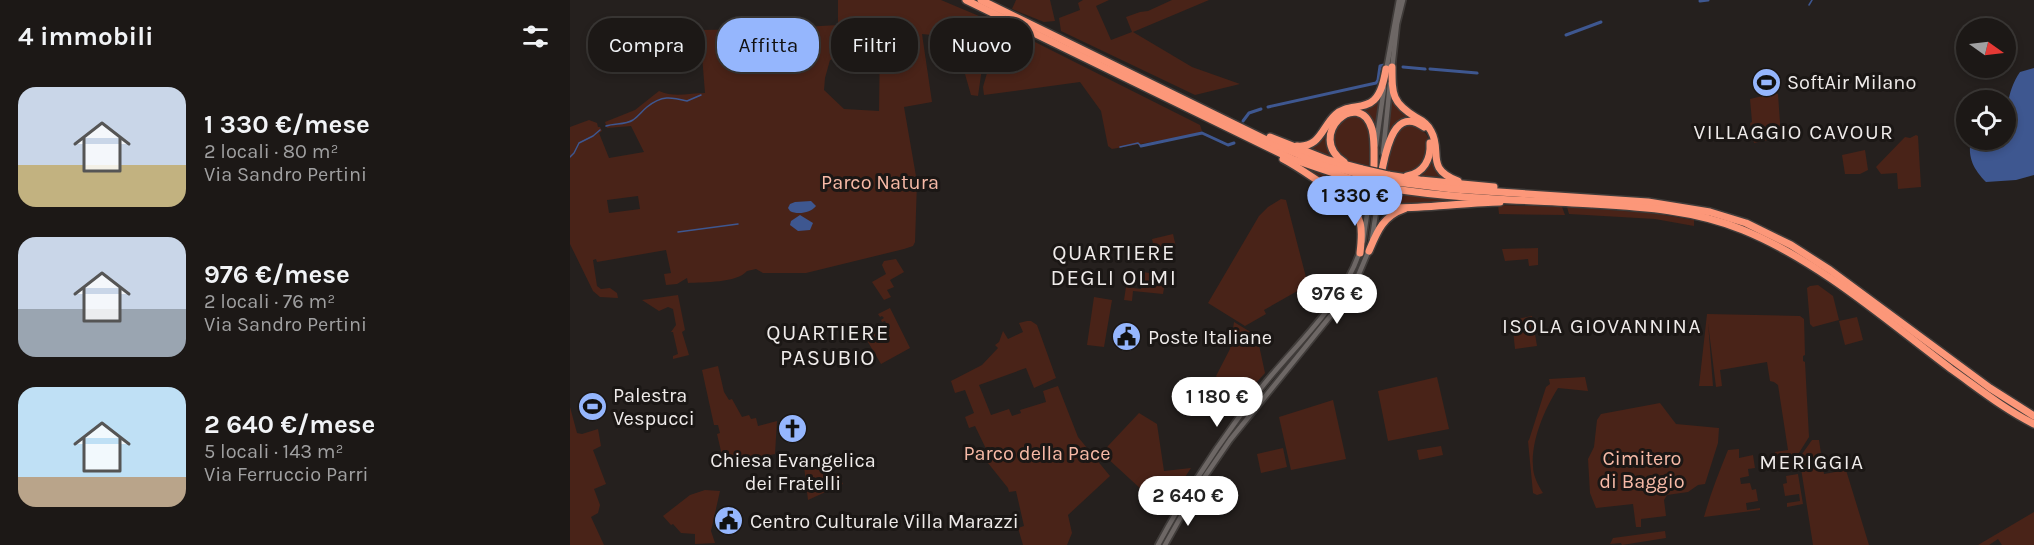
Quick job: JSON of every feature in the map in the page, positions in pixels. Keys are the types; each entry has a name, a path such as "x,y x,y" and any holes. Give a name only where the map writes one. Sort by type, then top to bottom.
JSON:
{"highway":[{"path":"966,0 1248,138 1295,154 1311,164 1388,181 1428,187 1564,199 1648,202 1746,223 1791,245 1830,270 1990,388 2034,416"},
{"path":"981,0 1295,154 1311,164 1352,207 1360,220 1362,232 1360,253"},
{"path":"1295,154 1315,142 1336,113 1365,105 1375,99 1389,68"},
{"path":"1389,68 1395,100 1403,109 1430,128 1440,169 1449,177 1493,194"},
{"path":"1374,166 1373,140 1370,125 1364,116 1352,112 1339,116 1331,134 1332,149 1335,154 1361,175 1388,181 1410,176 1424,168 1429,157 1430,138 1425,129 1418,123 1403,123 1395,129 1390,137 1382,170"},
{"path":"1228,121 1288,144 1295,154"},
{"path":"1311,164 1348,165"},
{"path":"1398,177 1466,184"},
{"path":"1335,191 1354,201 1373,205 1414,207"},
{"path":"1369,251 1381,224 1398,211 1493,194 1540,197"},
{"path":"1710,215 1788,251 1826,275 1993,399 2034,424"}],"main road":[{"path":"1197,488 1234,433 1345,298 1369,251 1374,166 1401,0"},
{"path":"1158,545 1191,485 1239,416 1340,294 1350,276 1360,253 1382,170 1389,68"},
{"path":"1165,545 1192,497"}],"green space":[{"name":"Parco Natura","path":"838,0 941,0 984,18 930,18 930,35 922,34 932,102 904,107 917,182 913,246 806,273 763,273 756,269 728,280 688,283 687,278 677,284 666,285 664,274 671,273 666,250 597,262 596,259 593,260 597,286 601,289 610,288 617,293 618,298 600,297 593,291 570,244 570,127 589,120 597,123 602,131 599,133 609,158 644,152 631,126 607,128 605,122 635,110 659,91 676,95 705,93 705,30 717,30 717,72 819,72 819,26 831,25 831,60 824,90 844,109 879,111 880,72 918,72 918,18 838,18","holes":["638,196 640,209 609,213 607,200"]},
{"path":"1016,0 1050,0 1055,21 1044,22 1012,9"},
{"path":"1083,0 1109,0 1096,6 1111,40 1132,32 1126,17 1148,11 1172,0 1209,0 1133,32 1192,67 1240,84 1195,95 1061,31 1059,18 1080,10 1078,3"},
{"path":"1033,41 1200,125 1202,131 1192,135 1112,149 1108,146 1101,111 1080,82 984,95 983,87 987,72 1033,72"},
{"path":"963,72 981,72 978,96 971,95"},
{"path":"1778,94 1781,137 1754,143 1750,123 1752,122 1750,99"},
{"path":"1392,95 1431,133 1432,142 1428,131 1410,120 1388,136"},
{"path":"1379,98 1375,132 1367,118 1357,112 1348,111 1339,116 1329,135 1330,148 1337,160 1312,152 1312,146 1321,139 1340,113 1369,105"},
{"path":"1353,114 1364,119 1372,138 1371,168 1347,160 1334,148 1333,137 1336,123"},
{"path":"1409,123 1427,135 1429,143 1425,164 1407,175 1385,171 1389,149 1396,130"},
{"path":"1918,136 1921,187 1898,189 1897,173 1881,174 1876,167 1905,137 1910,138"},
{"path":"1432,142 1434,161 1447,181 1412,178 1421,173"},
{"path":"1865,150 1868,170 1860,174 1845,174 1842,155"},
{"path":"1309,170 1369,188 1367,203 1353,199"},
{"path":"1383,191 1467,201 1381,205"},
{"path":"1281,199 1286,200 1308,285 1264,310 1266,314 1245,326 1208,303 1259,216"},
{"path":"1498,205 1562,207 1565,215 1499,214"},
{"path":"1567,207 1652,213 1694,220 1694,226 1655,219 1569,214"},
{"path":"1173,234 1176,247 1155,252 1152,239"},
{"path":"1538,248 1538,265 1529,266 1528,259 1505,261 1502,249"},
{"path":"896,259 904,272 890,280 894,287 887,290 891,297 884,300 872,282 886,274 882,265 884,261"},
{"path":"1143,272 1166,276 1163,294 1133,291 1132,301 1124,300 1126,287 1141,289"},
{"path":"1818,285 1833,296 1839,320 1813,327 1810,324 1807,288"},
{"path":"678,295 685,330 682,332 689,355 673,359 673,356 678,354 673,332 671,332 676,325 673,309 668,307 659,311 642,300"},
{"path":"1094,297 1112,300 1104,347 1087,345"},
{"path":"890,308 910,348 881,364 865,337 885,327 885,321 881,320 884,318 878,314"},
{"path":"1707,314 1800,316 1804,319 1805,355 1803,361 1805,362 1809,437 1797,456 1797,468 1785,470 1784,463 1777,464 1775,452 1788,450 1778,385 1770,381 1767,362 1720,370 1722,386 1716,387 1708,323 1713,386 1699,386"},
{"path":"1532,316 1537,346 1515,349 1512,320"},
{"path":"1857,317 1863,340 1845,345 1839,321"},
{"name":"Parco della Pace","path":"1027,321 1037,325 1056,378 1034,388 1026,368 979,385 991,415 1009,409 1012,416 1021,413 1020,410 1046,402 1043,391 1058,386 1078,437 1110,476 1068,515 1072,533 1067,545 1023,545 1018,528 1024,526 1016,491 1009,492 984,458 988,453 975,426 969,428 965,417 974,413 965,390 955,393 951,381 982,365 998,348 995,345 999,342 1003,331 1008,339 1023,332 1019,323"},
{"path":"1234,322 1257,336 1265,373 1238,403 1216,376 1230,349"},
{"path":"718,366 724,392 729,400 732,399 742,417 749,415 751,419 756,418 758,426 777,421 775,454 724,464 717,434 720,433 718,425 714,425 702,370"},
{"path":"1437,377 1449,429 1388,441 1378,391"},
{"path":"1585,377 1588,391 1558,388 1543,416 1536,436 1533,456 1534,473 1543,493 1537,495 1533,493 1528,441 1546,387 1550,384 1549,379"},
{"path":"1333,400 1346,459 1291,470 1279,417"},
{"name":"Cimitero di Baggio","path":"1660,403 1676,424 1719,428 1718,443 1705,484 1698,485 1688,492 1667,495 1664,500 1666,516 1641,519 1641,527 1636,527 1633,504 1596,508 1590,493 1588,459 1594,447 1597,420 1601,414"},
{"path":"570,407 577,433 582,434 598,429 601,446 593,450 606,484 594,489 600,505 598,513 591,517 604,545 570,545"},
{"path":"1139,413 1157,424 1164,471 1191,468 1169,501 1160,504 1105,456 1108,446"},
{"path":"1812,440 1819,440 1824,474 1846,470 1869,545 1813,545 1800,462 1800,457"},
{"path":"1441,446 1443,455 1419,460 1417,450"},
{"path":"1283,448 1287,467 1261,473 1257,454"},
{"path":"1739,449 1739,458 1753,455 1755,468 1748,469 1749,476 1740,478 1741,484 1750,483 1752,490 1756,489 1758,501 1746,503 1747,510 1760,508 1760,510 1704,517 1728,450"},
{"path":"818,460 829,478 837,473 843,484 808,500 804,466"},
{"path":"1798,474 1803,504 1787,507 1787,503 1800,501 1799,494 1785,496 1783,484 1787,483 1786,476"},
{"path":"705,490 720,491 711,531 715,543 695,544 695,534 681,533 663,516 690,495"},
{"path":"2034,512 2034,545 2002,545 1998,539 1989,545 1978,545"},
{"path":"1665,531 1666,538 1622,545 1621,543 1610,544 1613,538"}],"water":[{"path":"2034,68 2034,175 2016,180 1986,182 1972,163 1970,150 2016,150 2016,90 2011,90 2020,72"},
{"path":"811,201 816,206 804,213 796,213 788,208 795,202"},
{"path":"800,215 813,223 810,230 798,231 790,225 791,221"}],"waterway":[{"path":"1700,1 1708,0"},
{"path":"1809,5 1812,0"},
{"path":"1566,35 1601,22"},
{"path":"1268,107 1376,83 1380,66 1384,65"},
{"path":"1403,67 1425,69"},
{"path":"1430,69 1477,73"},
{"path":"606,126 630,122 652,103 662,99 687,101 701,95"},
{"path":"1243,121 1249,113 1261,109"},
{"path":"570,157 579,143 600,130"},
{"path":"1141,146 1202,133 1228,145 1234,143"},
{"path":"1120,147 1138,143 1141,146"},
{"path":"678,232 738,224"}],"place":[{"name":"SoftAir Milano","path":"1766,82"},
{"name":"Poste Italiane","path":"1127,337"},
{"name":"Palestra Vespucci","path":"592,407"},
{"name":"Chiesa Evangelica dei Fratelli","path":"793,429"},
{"name":"Centro Culturale Villa Marazzi","path":"729,521"}],"district":[{"name":"VILLAGGIO CAVOUR","path":"1794,132"},
{"name":"QUARTIERE DEGLI OLMI","path":"1114,266"},
{"name":"ISOLA GIOVANNINA","path":"1602,326"},
{"name":"QUARTIERE PASUBIO","path":"828,346"},
{"name":"MERIGGIA","path":"1812,462"}]}
